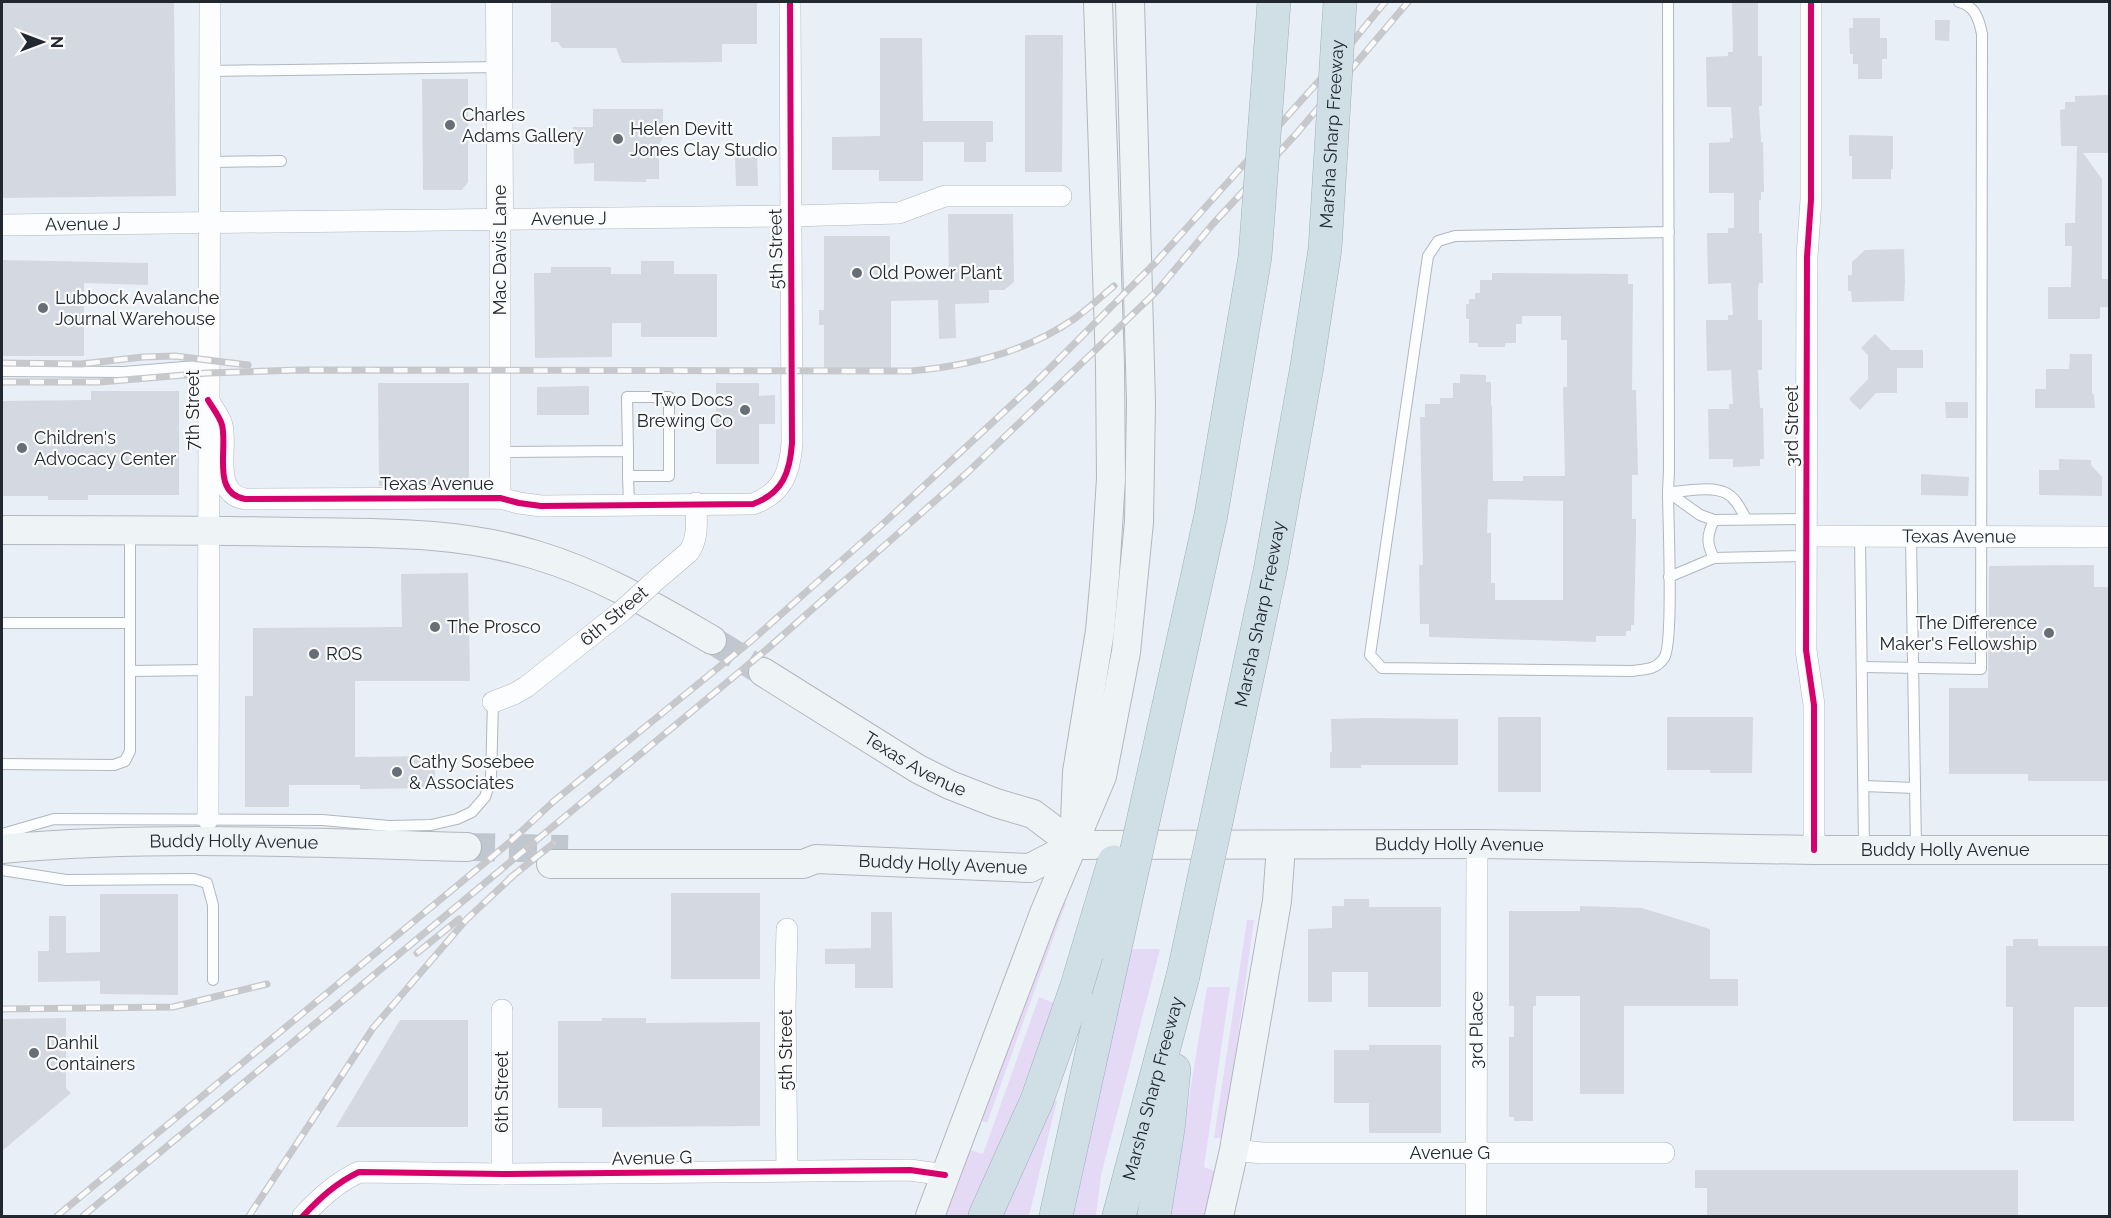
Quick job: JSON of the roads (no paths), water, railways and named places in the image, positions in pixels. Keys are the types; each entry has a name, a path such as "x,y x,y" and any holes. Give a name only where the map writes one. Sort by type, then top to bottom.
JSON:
{"highway":[{"path":"1056,1216 1211,515 1255,257 1274,2"},
{"name":"Marsha Sharp Freeway","path":"1119,1216 1183,976 1270,571 1326,249 1340,2"},
{"path":"1326,249 1342,178 1360,2"},
{"path":"985,1216 1037,1100 1076,989 1195,590"},
{"path":"1154,1216 1168,1129 1183,976"}],"main road":[{"path":"1074,845 1077,772 1100,631 1111,478 1110,364 1098,2"},
{"path":"930,1216 1045,911 1102,776 1126,652 1139,522 1142,402 1130,2"},
{"path":"2,530 410,533 465,539 509,547 565,564 611,583 712,640"},
{"name":"Texas Avenue","path":"763,672 918,769 987,800 1033,814 1074,845"},
{"name":"Buddy Holly Avenue","path":"2,849 59,844 278,842 458,854 340,857 2,858"},
{"name":"Buddy Holly Avenue","path":"560,857 803,864 816,859 1030,868 1074,845 1477,844 1814,850 2109,850"},
{"path":"1219,1216 1234,1150 1277,901 1281,846"}],"street":[{"name":"7th Street","path":"208,819 210,2"},
{"name":"Mac Davis Lane","path":"499,2 500,498"},
{"name":"5th Street","path":"775,493 788,471 792,443 790,2"},
{"name":"3rd Street","path":"1811,2 1811,200 1807,257 1806,650 1814,705 1814,850"},
{"name":"Avenue J","path":"2,225 899,213 945,196 1061,195"},
{"name":"Texas Avenue","path":"208,400 222,424 226,485 229,491 239,498 500,498 519,504 541,506 753,504 775,493"},
{"name":"6th Street","path":"493,702 526,687 622,611 689,552 696,539 696,503"},
{"name":"Texas Avenue","path":"1806,537 2109,537"},
{"name":"3rd Place","path":"1476,1216 1477,844"},
{"name":"5th Street","path":"787,928 785,1006 787,1171"},
{"name":"6th Street","path":"502,1010 502,1174"},
{"name":"Avenue G","path":"1234,1150 1263,1153 1664,1153"},
{"name":"Avenue G","path":"303,1216 323,1195 342,1180 358,1172 502,1174 910,1170 945,1175"}],"lane":[{"path":"1668,2 1669,232 1668,492 1669,633 1666,656 1654,668 1632,671 1382,668 1370,655 1428,256 1438,241 1455,236 1669,232"},
{"path":"1863,667 1981,669 1982,34 1978,15 1970,7 1959,2"},
{"path":"210,71 499,67"},
{"path":"211,162 281,162"},
{"path":"2,371 124,372 208,365"},
{"path":"628,476 669,476 669,397 627,397 628,476 629,504"},
{"path":"500,452 628,451"},
{"path":"1668,492 1714,490 1726,493 1735,501 1746,519"},
{"path":"1668,492 1700,515 1714,520 1746,519 1806,537"},
{"path":"1714,520 1708,534 1708,548 1714,558"},
{"path":"2,764 114,765 125,761 130,751 130,530"},
{"path":"1669,576 1714,558 1806,537"},
{"path":"1860,537 1864,850"},
{"path":"1911,537 1916,850"},
{"path":"2,623 130,623"},
{"path":"130,671 208,670"},
{"path":"2,834 54,819 322,820 389,826 431,825 458,819 472,812 485,798 491,779 493,702"},
{"path":"1864,786 1915,788"},
{"path":"2,870 66,880 194,879 207,884 213,905 213,980"}],"tunnel":[{"path":"712,640 763,672"},
{"path":"467,847 568,849"}],"railway":[{"path":"57,1216 510,842 554,801 751,641 886,521 1033,385 1156,262 1336,62 1385,2"},
{"path":"83,1216 766,650 968,472 1157,291 1212,225 1297,133 1408,2"},
{"path":"2,382 100,382 208,373 299,370 911,371 975,361 1016,349 1056,331 1114,286"},
{"path":"2,363 81,364 175,356 248,365"},
{"path":"510,878 554,843"},
{"path":"249,1216 373,1028 466,920 516,873"},
{"path":"417,953 459,919"},
{"path":"2,1009 173,1007 267,984"}],"place":[{"name":"Charles Adams Gallery","path":"450,125"},
{"name":"Helen Devitt Jones Clay Studio","path":"618,139"},
{"name":"Old Power Plant","path":"857,273"},
{"name":"Lubbock Avalanche Journal Warehouse","path":"43,308"},
{"name":"Two Docs Brewing Co","path":"745,410"},
{"name":"Children's Advocacy Center","path":"22,448"},
{"name":"The Prosco","path":"435,627"},
{"name":"The Difference Maker's Fellowship","path":"2049,633"},
{"name":"ROS","path":"314,654"},
{"name":"Cathy Sosebee & Associates","path":"397,772"},
{"name":"Danhil Containers","path":"34,1053"}]}
